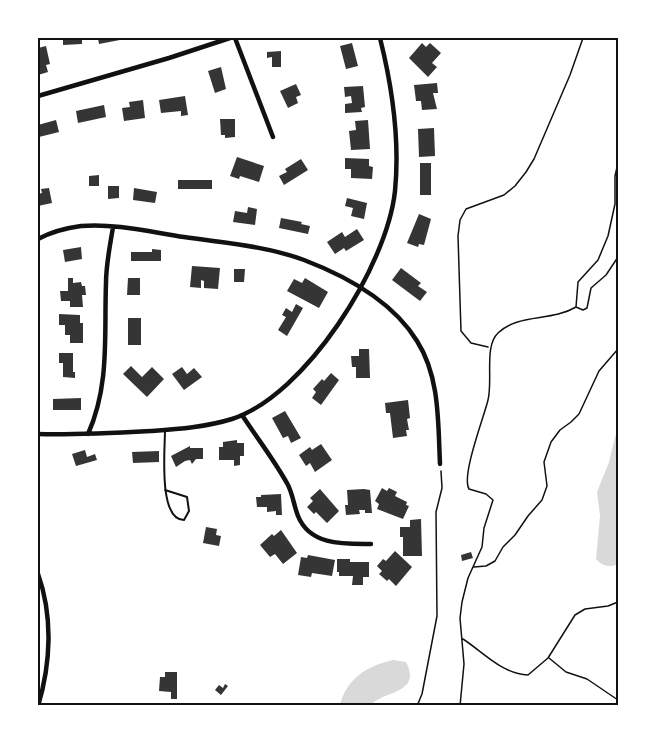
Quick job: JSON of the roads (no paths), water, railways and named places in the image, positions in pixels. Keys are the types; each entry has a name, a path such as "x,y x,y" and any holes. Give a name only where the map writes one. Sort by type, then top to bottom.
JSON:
{"street":[{"path":"38,96 230,38"},
{"path":"236,38 273,137"},
{"path":"38,434 165,430 232,419 276,394 305,367 326,340 360,288 381,242 395,193 396,165 392,97 380,38"},
{"path":"38,239 58,231 81,226 113,227 226,243 287,255 321,267 360,288 387,307 414,336 428,360 438,416 440,464"},
{"path":"88,434 97,411 105,373 106,282 113,227"},
{"path":"242,415 288,486 299,519 312,534 326,541 371,544"},
{"path":"38,574 48,629 48,661 38,705"}],"lane":[{"path":"165,430 165,490 168,505 173,516 178,520 184,520 189,511 190,503 187,497 165,490"}]}
